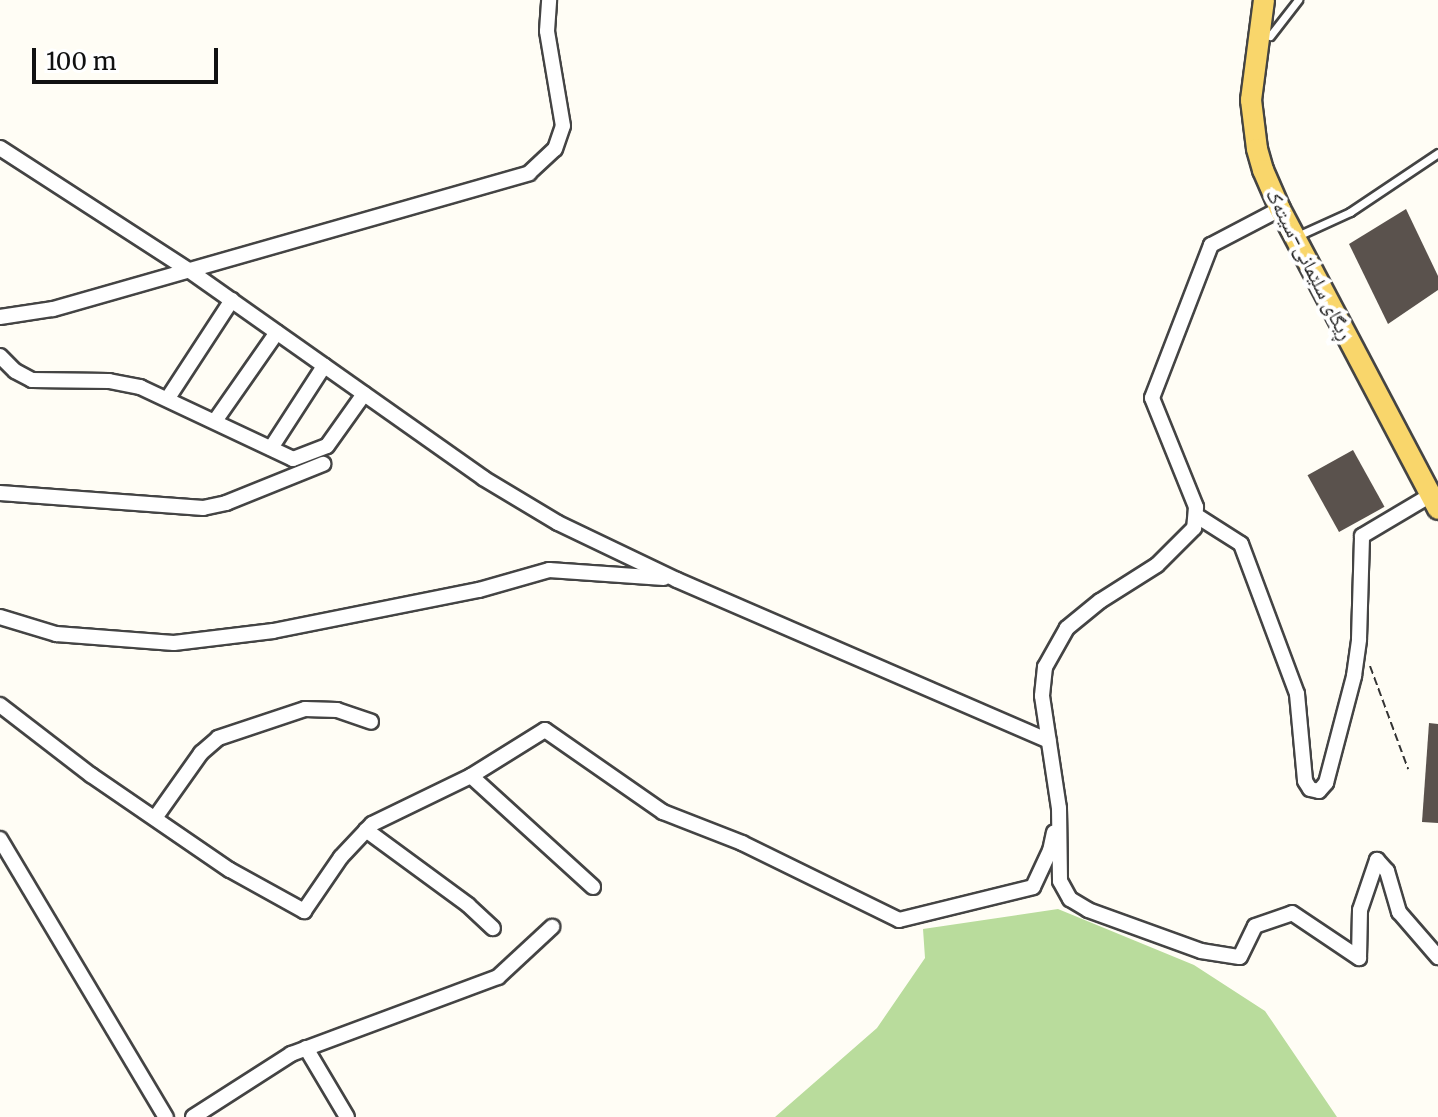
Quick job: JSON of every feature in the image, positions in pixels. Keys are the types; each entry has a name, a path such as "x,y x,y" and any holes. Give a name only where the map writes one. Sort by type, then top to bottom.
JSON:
{"main road":[{"name":"ڕیگای سلێمانی-سیتەک","path":"1264,0 1251,79 1253,125 1263,170 1280,209 1436,497"},
{"name":"ڕیگای سلێمانی-سیتەک","path":"1278,0 1270,36 1263,101 1267,146 1281,186 1436,497"}],"street":[{"path":"0,317 41,312 190,271 498,184 537,167 555,149 563,126 547,31 549,0"},
{"path":"0,148 190,271 483,478 545,515 677,580 1049,741"},
{"path":"1280,209 1211,245 1152,398 1197,516 1194,528 1157,565 1091,608 1060,637 1042,675 1059,808 1060,881 1064,891 1088,910 1201,951 1240,957 1255,926 1292,913 1359,958 1360,910 1377,860 1387,871 1399,912 1438,957"},
{"path":"168,398 232,300"},
{"path":"215,421 277,332"},
{"path":"0,356 15,371 32,380 119,382 168,398 293,459 327,446 364,394"},
{"path":"271,448 324,366"},
{"path":"2,492 203,508 226,503 323,464"},
{"path":"1197,516 1241,544 1297,694 1304,775 1307,786 1315,791 1326,783 1354,676 1359,639 1362,536 1436,497"},
{"path":"0,617 56,634 174,643 302,625 479,590 549,570 677,580"},
{"path":"0,705 91,775 230,870 304,911 333,868 366,830 385,816 471,776 545,730 663,812 742,843 899,920 1033,887 1050,851 1059,808"},
{"path":"155,818 201,753 218,738 305,709 337,710 371,722"},
{"path":"471,776 593,887"},
{"path":"366,830 468,905 493,928"},
{"path":"0,839 166,1117"},
{"path":"193,1117 306,1048 498,977 552,927"},
{"path":"306,1048 347,1117"}],"lane":[{"path":"1270,36 1298,0"},
{"path":"1304,233 1350,212 1438,153"}],"path":[{"path":"1359,639 1408,769"}],"green space":[{"path":"1058,909 1194,965 1265,1011 1337,1117 775,1117 877,1028 925,958 923,929"}],"building":[{"path":"1406,209 1438,276 1438,290 1388,324 1349,244"},
{"path":"1353,450 1385,507 1339,532 1308,475"},
{"path":"1429,723 1438,724 1438,823 1422,822"}]}
